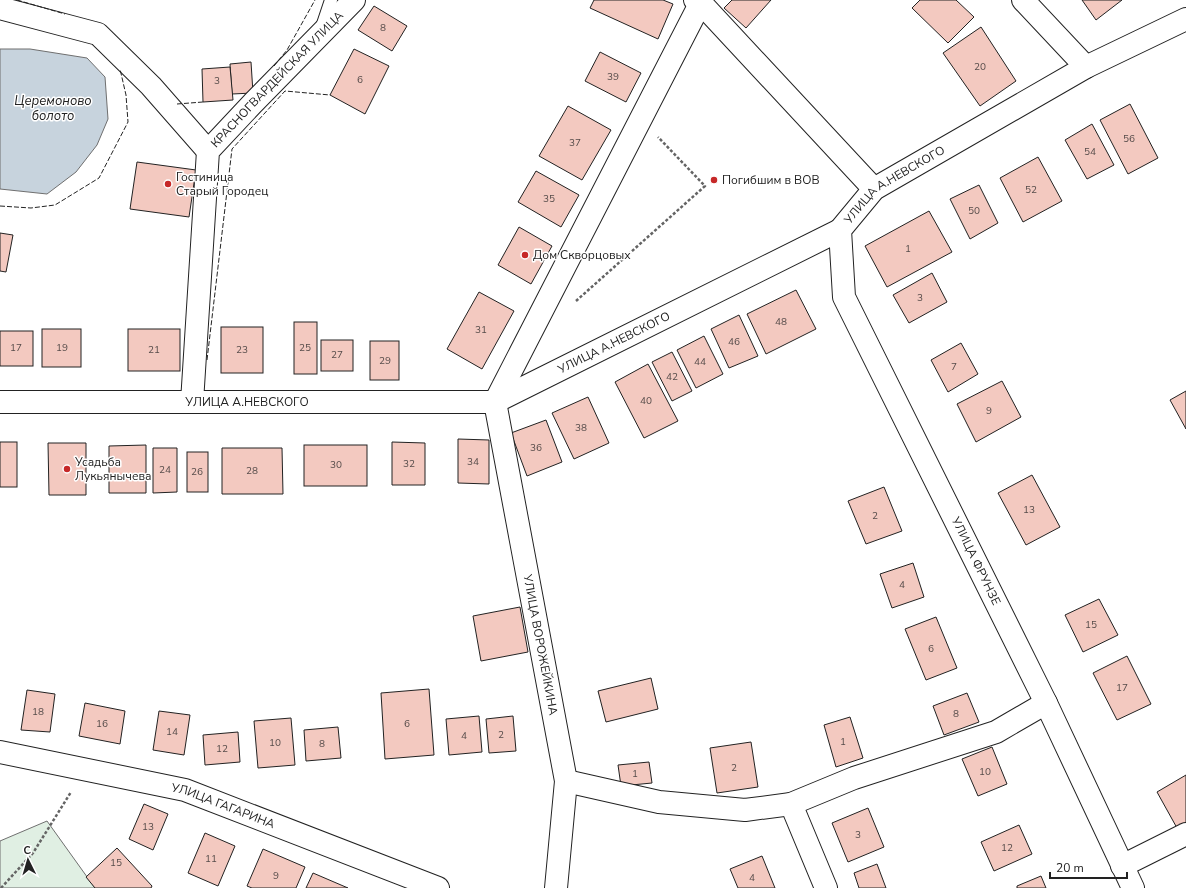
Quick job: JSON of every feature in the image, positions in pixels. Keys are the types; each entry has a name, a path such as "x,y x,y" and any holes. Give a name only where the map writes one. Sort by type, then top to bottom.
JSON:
{"street":[{"name":"КРАСНОГВАРДЕЙСКАЯ УЛИЦА","path":"192,402 208,151 354,0"},
{"path":"1023,0 1086,67"},
{"path":"495,402 641,119 699,1 874,189"},
{"path":"0,8 98,34 151,86 208,151"},
{"name":"УЛИЦА А.НЕВСКОГО","path":"0,402 495,402 840,230 874,189 1086,67 1186,19"},
{"name":"УЛИЦА ФРУНЗЕ","path":"840,230 844,297 1046,703 1132,888"},
{"name":"УЛИЦА ВОРОЖЕЙКИНА","path":"495,402 566,781 556,888"},
{"path":"566,781 658,802 745,810 791,804 854,778 996,732 1046,703"},
{"name":"УЛИЦА ГАГАРИНА","path":"0,752 185,790 438,888"},
{"path":"791,804 826,888"},
{"path":"1122,866 1186,834"}],"lane":[{"path":"320,34 331,0"}],"path":[{"path":"571,305 705,186 641,119"},
{"path":"1,888 34,853 85,769"}],"green space":[{"path":"47,821 95,888 0,888 0,841"}],"water":[{"name":"Церемоново болото","path":"0,49 30,49 87,58 105,77 108,119 97,145 76,172 47,194 0,189"}],"building":[{"path":"594,0 663,0 673,4 658,39 590,8"},
{"path":"732,0 771,0 746,28 724,8"},
{"path":"920,0 956,0 974,17 948,43 912,8"},
{"path":"1082,0 1122,0 1096,20"},
{"path":"374,6 407,26 392,51 358,30"},
{"path":"981,27 1016,81 980,106 943,53"},
{"path":"354,49 389,66 365,114 330,95"},
{"path":"600,52 641,73 626,102 585,81"},
{"path":"251,62 253,93 232,94 230,64"},
{"path":"230,67 233,100 203,102 202,69"},
{"path":"1130,104 1158,158 1128,174 1100,120"},
{"path":"568,106 611,130 582,180 539,156"},
{"path":"1092,124 1114,165 1087,179 1065,140"},
{"path":"1038,157 1062,201 1023,222 1000,178"},
{"path":"137,162 196,170 189,217 130,209"},
{"path":"536,171 579,195 561,227 518,202"},
{"path":"979,185 998,223 970,239 950,199"},
{"path":"929,211 952,252 887,287 865,246"},
{"name":"Дом Скворцовых","path":"519,227 552,246 531,284 498,265"},
{"path":"0,233 13,235 6,272 0,271"},
{"path":"932,273 947,302 909,323 893,295"},
{"path":"796,290 816,329 766,354 747,314"},
{"path":"479,292 514,311 482,369 447,349"},
{"path":"739,315 758,356 729,368 711,329"},
{"path":"294,322 317,322 317,374 294,374"},
{"path":"221,327 263,327 263,373 221,373"},
{"path":"42,329 81,329 81,367 42,367"},
{"path":"128,329 180,329 180,371 128,371"},
{"path":"0,331 33,331 33,366 0,366"},
{"path":"704,336 723,374 696,388 677,350"},
{"path":"321,340 353,340 353,371 321,371"},
{"path":"370,341 399,341 399,380 370,380"},
{"path":"961,343 978,374 948,392 931,360"},
{"path":"672,352 692,391 672,401 652,362"},
{"path":"648,364 678,421 644,438 615,382"},
{"path":"1002,381 1021,417 976,442 957,404"},
{"path":"1186,391 1186,429 1170,400"},
{"path":"588,397 609,443 574,459 552,413"},
{"path":"546,420 562,462 527,476 511,433"},
{"path":"458,439 489,440 489,484 458,483"},
{"path":"0,442 17,442 17,487 0,487"},
{"path":"392,442 425,443 425,485 392,485"},
{"name":"Усадьба Лукьянычева","path":"48,443 86,443 86,495 49,495"},
{"path":"146,445 146,493 109,493 109,446"},
{"path":"304,445 367,445 367,486 304,486"},
{"path":"153,448 177,448 177,492 153,493"},
{"path":"222,448 282,448 283,494 222,494"},
{"path":"187,452 208,452 208,492 187,492"},
{"path":"1032,475 1060,527 1026,545 998,493"},
{"path":"884,487 902,531 866,544 848,501"},
{"path":"913,563 924,597 892,608 880,574"},
{"path":"1099,599 1118,635 1083,652 1065,615"},
{"path":"520,607 528,652 481,661 473,616"},
{"path":"936,617 957,668 926,680 905,629"},
{"path":"1127,656 1151,704 1117,720 1093,673"},
{"path":"651,678 658,709 606,722 598,691"},
{"path":"429,689 434,755 385,759 381,693"},
{"path":"27,690 55,694 50,732 21,730"},
{"path":"967,693 979,722 944,735 933,706"},
{"path":"85,703 125,711 120,744 79,736"},
{"path":"159,711 190,715 184,755 153,750"},
{"path":"479,716 482,752 449,755 446,719"},
{"path":"513,716 516,751 489,753 486,719"},
{"path":"850,717 863,758 836,767 824,725"},
{"path":"291,718 295,765 258,768 254,721"},
{"path":"338,727 341,758 306,761 304,730"},
{"path":"238,732 240,762 205,765 203,735"},
{"path":"751,742 758,787 717,793 710,748"},
{"path":"992,747 1007,784 978,796 962,759"},
{"path":"649,762 652,783 621,786 618,765"},
{"path":"1186,775 1186,823 1177,828 1157,792"},
{"path":"144,804 168,814 153,850 129,839"},
{"path":"868,808 884,847 848,862 832,823"},
{"path":"1019,825 1032,854 994,871 981,842"},
{"path":"205,833 235,846 218,886 188,873"},
{"path":"117,848 152,886 151,888 95,888 86,877"},
{"path":"263,849 305,867 296,888 252,888 247,886"},
{"path":"762,856 775,888 738,888 730,869"},
{"path":"877,864 886,888 859,888 854,873"},
{"path":"313,873 348,888 306,888"},
{"path":"1041,876 1046,888 1017,888 1017,886"}],"fence":[{"path":"17,0 65,14"},
{"path":"274,66 287,50 315,0"},
{"path":"0,206 31,208 55,205 99,178 128,122 126,95 120,69"},
{"path":"207,360 232,149 285,91 330,95"},
{"path":"177,104 203,102"}],"place":[{"name":"Погибшим в ВОВ","path":"714,180"},
{"name":"Гостиница Старый Городец","path":"168,184"},
{"name":"Дом Скворцовых","path":"525,255"},
{"name":"Усадьба Лукьянычева","path":"67,469"}]}
